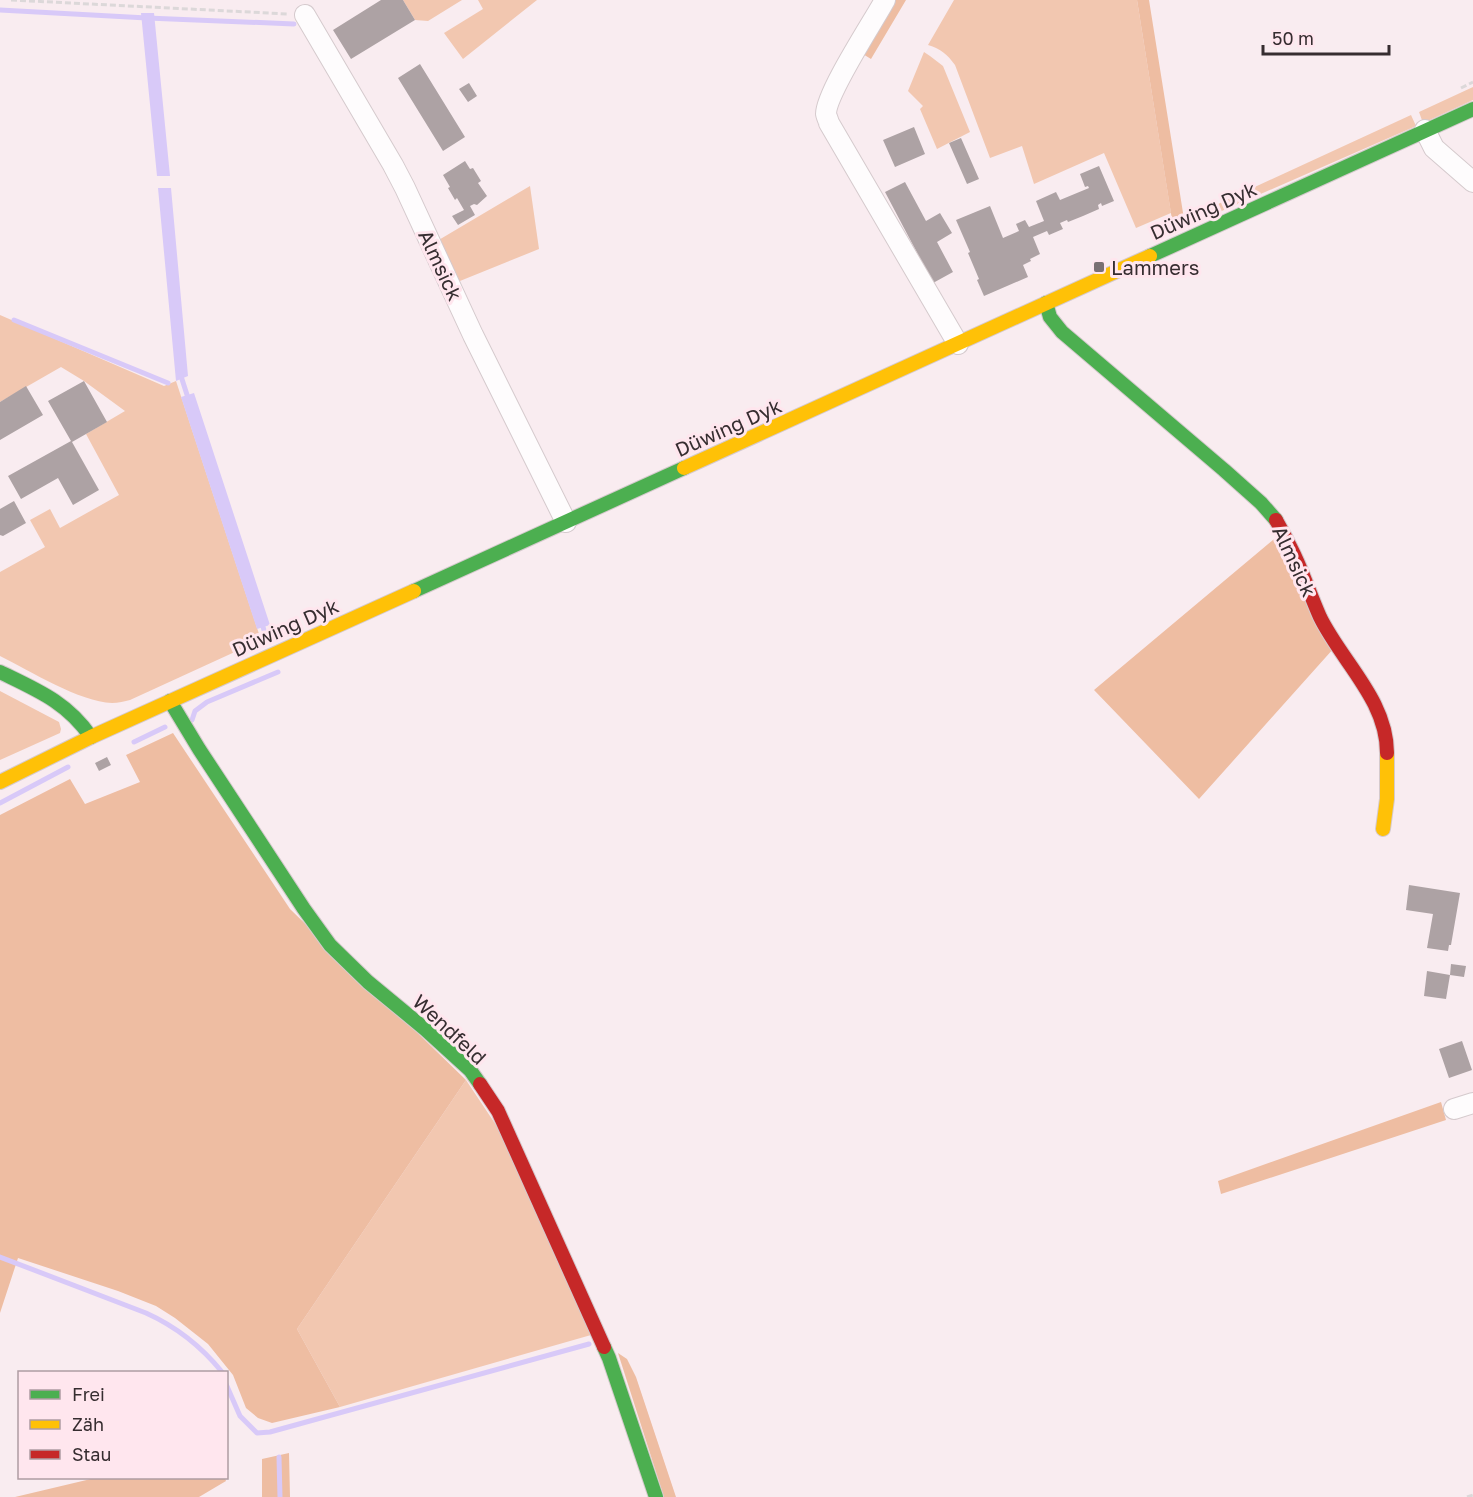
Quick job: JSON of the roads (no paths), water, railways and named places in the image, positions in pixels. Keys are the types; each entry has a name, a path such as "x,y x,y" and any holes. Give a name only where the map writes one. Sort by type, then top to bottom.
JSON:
{"street":[{"path":"885,0 845,68 830,99 826,114 829,123 958,344"},
{"name":"Almsick","path":"305,15 405,188 473,335 566,522"},
{"name":"Düwing Dyk","path":"0,782 91,737 1473,109"},
{"path":"1425,130 1434,148 1473,182"},
{"name":"Almsick","path":"1046,303 1050,317 1062,332 1261,503 1285,534 1321,618 1363,684 1380,716 1387,740 1387,799 1383,829"},
{"path":"0,672 60,703 84,724 91,737"},
{"name":"Wendfeld","path":"170,701 199,749 330,945 368,982 470,1070 498,1111 609,1358 656,1497"}],"waterway":[{"path":"0,10 294,24"},
{"path":"14,320 168,383"},
{"path":"180,373 189,401"},
{"path":"261,621 266,636"},
{"path":"192,720 195,711 207,702 278,672"},
{"path":"134,742 165,727"},
{"path":"0,803 68,767"},
{"path":"0,1257 157,1318 188,1338 221,1371"},
{"path":"228,1389 240,1416 257,1433 270,1432 589,1344"},
{"path":"279,1457 280,1497"}],"place":[{"name":"Lammers","path":"1099,267"}]}
